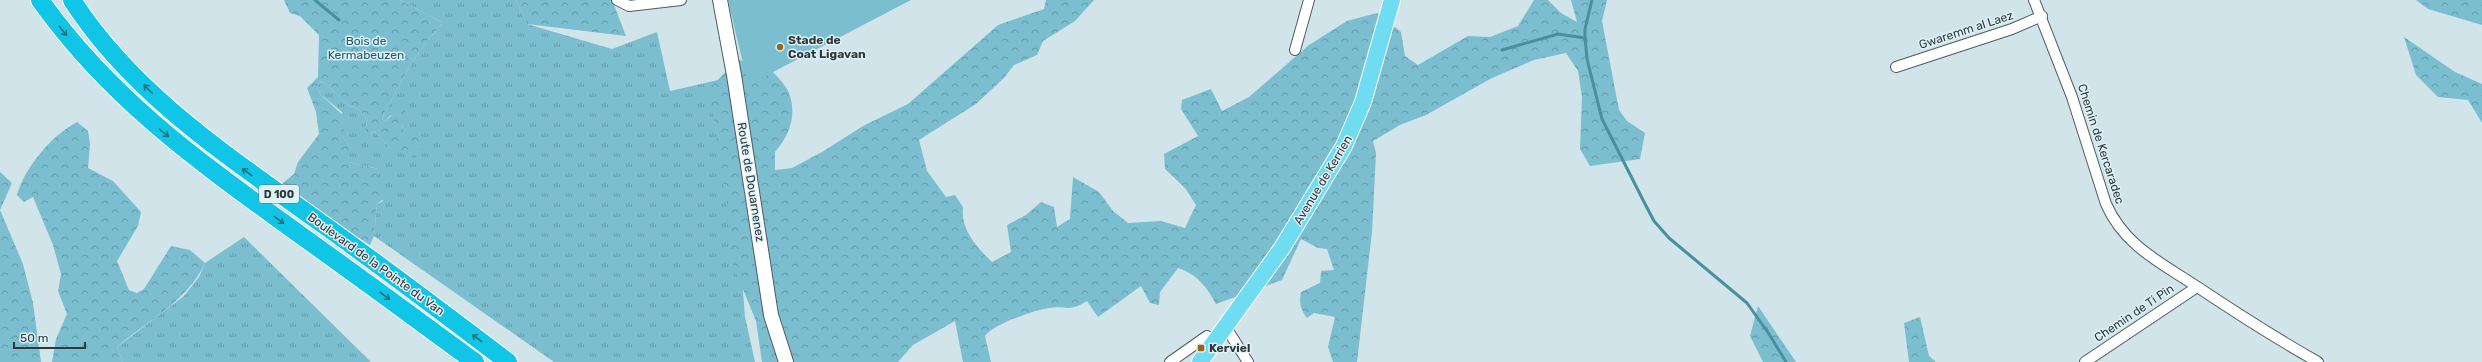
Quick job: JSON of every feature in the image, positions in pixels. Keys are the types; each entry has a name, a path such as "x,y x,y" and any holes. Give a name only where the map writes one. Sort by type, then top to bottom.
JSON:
{"highway":[{"name":"Boulevard de la Pointe du Van","path":"40,0 64,33 93,66 158,128 229,184 475,362"},
{"name":"Boulevard de la Pointe du Van","path":"72,0 99,36 133,74 166,107 249,174 405,284 508,362"}],"main road":[{"name":"Route de Douarnenez","path":"720,0 734,75 771,315 786,362"},
{"name":"Avenue de Kerrien","path":"1200,362 1282,248 1352,130 1367,90 1392,0"}],"street":[{"path":"617,0 629,6 681,0"},
{"path":"1295,50 1308,0"},
{"name":"Chemin de Kercaradec","path":"2034,0 2042,16 2112,216 2128,238 2143,253 2257,327 2318,362"},
{"name":"Gwaremm al Laez","path":"1896,67 2012,29 2042,16"},
{"name":"Chemin de Ti Pin","path":"2085,362 2197,287"},
{"path":"1225,326 1248,362"},
{"path":"1170,362 1207,336 1215,341"}],"green space":[{"name":"Bois de Kermabeuzen","path":"284,0 400,0 443,23 433,33 416,56 382,119 384,122 396,112 405,110 407,120 402,124 404,134 418,137 423,151 414,158 390,148 374,131 369,134 366,132 365,128 368,119 358,109 348,105 322,81 317,87 320,94 345,117 343,137 349,146 349,162 378,169 378,186 385,189 386,197 377,204 374,236 370,245 279,186 294,174 298,162 319,134 316,112 307,88 318,77 319,35 300,16 290,13"},
{"path":"400,0 516,0 527,24 612,49 657,32 670,91 727,78 745,317 755,362 554,362 374,236 377,204 383,201 378,186 378,169 349,162 349,146 343,137 342,112 320,94 317,87 322,81 348,105 358,109 368,119 365,128 371,133 374,131 390,148 404,135 402,124 391,115 384,122 382,119 416,56 433,33 443,23"},
{"path":"516,0 612,0 626,36 527,24"},
{"name":"Stade de Coat Ligavan","path":"728,0 911,0 748,85"},
{"path":"1046,0 1094,0 1075,21 1043,41 1037,55 1014,65 1004,78 976,104 919,140 927,171 946,197 955,195 963,207 964,223 971,238 992,262 1011,252 1007,225 1026,215 1041,202 1054,207 1057,227 1070,219 1073,177 1099,192 1113,211 1128,223 1161,221 1185,228 1196,205 1185,188 1165,169 1164,154 1198,136 1181,109 1182,100 1211,89 1222,111 1249,97 1309,45 1347,21 1377,13 1401,32 1405,56 1418,65 1468,36 1490,37 1518,26 1534,0 1548,0 1561,13 1577,22 1571,0 1607,0 1602,21 1619,110 1627,121 1645,133 1640,159 1590,166 1580,149 1582,97 1578,71 1566,53 1534,60 1492,78 1426,115 1400,125 1373,141 1376,153 1372,232 1357,362 1333,362 1328,347 1335,317 1314,313 1307,318 1301,309 1301,292 1320,283 1321,271 1334,270 1327,249 1318,248 1301,239 1282,280 1216,304 1201,282 1191,274 1178,268 1160,292 1159,305 1150,303 1141,286 1098,317 1087,301 1071,308 1049,308 1015,318 989,331 985,336 991,362 963,362 955,321 913,345 898,362 762,362 756,321 731,260 726,199 709,89 738,59 755,68 766,64 787,89 792,109 791,124 788,132 785,139 775,152 775,170 792,168 822,152 863,126 908,104 998,25 1044,9"},
{"path":"2416,0 2482,0 2482,25 2428,9"},
{"path":"2404,37 2455,72 2482,84 2482,123 2468,100 2438,97 2416,75"},
{"path":"77,122 88,131 90,144 88,168 113,181 141,212 138,226 117,261 129,290 137,293 144,289 171,246 190,250 205,263 188,289 177,300 117,347 123,362 52,362 56,339 67,314 58,291 61,274 53,245 33,197 24,202 17,195 26,174 49,143"},
{"path":"0,172 12,183 0,210"},
{"path":"0,210 23,264 33,303 41,362 0,362"},
{"path":"244,237 371,362 123,362 117,347 184,296 199,277 205,263"},
{"path":"1758,306 1796,362 1763,362 1750,336"},
{"path":"1920,317 1929,356 1936,362 1909,362 1904,323"}],"waterway":[{"path":"315,0 339,20"},
{"path":"1592,0 1585,29 1585,38 1587,59 1602,119 1654,221 1669,238 1747,303 1769,334 1786,362"},
{"path":"1502,50 1558,34 1585,38"}],"place":[{"name":"Stade de Coat Ligavan","path":"780,47"},
{"name":"Kerviel","path":"1201,348"}]}
